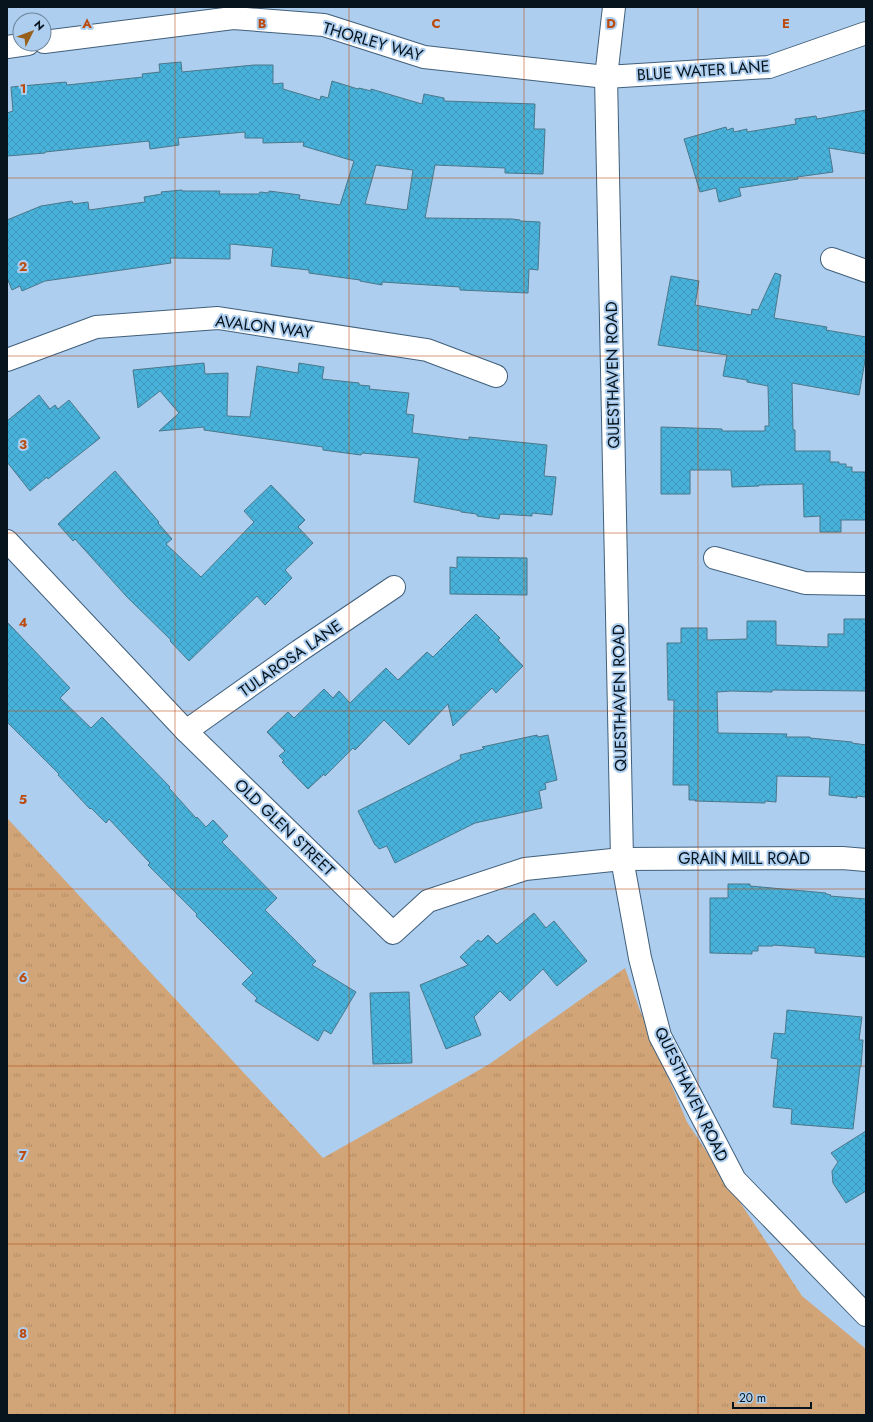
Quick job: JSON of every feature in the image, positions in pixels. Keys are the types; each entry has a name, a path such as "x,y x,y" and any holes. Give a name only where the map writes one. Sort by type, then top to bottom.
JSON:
{"street":[{"name":"QUESTHAVEN ROAD","path":"614,7 606,76 622,859 640,958 660,1036 734,1180 866,1315"},
{"name":"THORLEY WAY","path":"52,41 233,18 324,25 424,57 606,76"},
{"name":"BLUE WATER LANE","path":"606,76 769,67 866,33"},
{"path":"832,259 866,271"},
{"name":"AVALON WAY","path":"7,360 96,327 218,318 427,350 496,376"},
{"name":"OLD GLEN STREET","path":"7,541 186,731 393,933 428,901 525,869 622,859"},
{"path":"715,558 805,583 866,584"},
{"name":"TULAROSA LANE","path":"186,731 299,651 394,587"},
{"name":"GRAIN MILL ROAD","path":"622,859 842,858 866,860"}],"green space":[{"path":"7,818 323,1158 488,1065 625,968 639,1008 687,1122 802,1296 866,1349 866,1415 7,1415"}],"building":[{"path":"181,62 182,72 254,65 273,65 273,84 283,83 283,89 320,100 321,96 328,98 332,81 358,89 371,91 371,89 422,104 424,94 444,98 444,101 535,104 534,129 545,129 543,174 505,173 505,168 435,165 425,218 512,219 540,222 538,270 529,269 528,293 460,290 460,287 382,282 382,285 360,280 309,273 309,270 271,266 273,248 230,244 230,259 170,258 171,263 45,281 22,291 20,286 12,290 7,278 7,220 41,206 72,201 73,204 88,202 89,210 145,202 144,197 162,194 161,192 182,190 220,191 219,194 259,194 260,192 269,193 269,191 300,195 299,199 340,205 354,161 303,146 304,142 263,143 263,138 245,138 245,132 178,138 179,145 150,149 149,141 7,156 7,113 13,111 11,87 66,82 67,85 143,77 142,74 160,72 159,64","holes":["376,165 413,170 407,210 365,204"]},
{"path":"866,110 866,154 829,148 833,172 739,188 741,196 719,202 716,188 700,192 684,139 726,127 727,130 733,128 734,132 747,129 747,132 796,124 795,119 816,116 817,119"},
{"path":"775,273 781,275 774,318 827,327 826,330 866,337 866,355 859,395 792,383 795,451 830,451 830,462 846,464 846,467 852,467 852,472 865,472 866,520 841,520 841,532 820,532 820,516 804,517 803,484 732,487 731,470 690,470 690,494 661,494 661,427 722,429 722,431 765,431 765,426 769,426 768,386 747,382 747,380 723,376 727,355 658,345 671,276 699,281 695,305 751,315 752,309 758,310"},
{"path":"204,363 205,374 228,373 227,416 250,417 257,366 298,373 299,363 324,367 322,379 359,383 359,385 370,386 369,389 409,393 406,414 414,415 412,433 469,440 469,437 547,445 544,476 556,477 552,515 532,513 532,516 500,514 499,519 477,516 477,514 414,502 419,458 362,453 361,455 323,450 323,447 204,430 204,427 159,431 179,413 160,391 138,408 133,370"},
{"path":"39,395 50,409 55,405 58,409 69,400 100,438 48,479 47,477 30,491 7,462 7,421"},
{"path":"115,471 172,539 166,544 201,577 254,522 244,511 271,485 305,520 298,527 313,543 285,570 292,578 265,605 257,596 189,661 170,641 171,640 127,597 75,539 73,541 58,524"},
{"path":"457,557 527,558 527,595 450,594 450,567 457,568"},
{"path":"476,614 500,638 498,640 523,666 496,693 492,688 453,726 448,704 409,745 384,720 355,750 353,748 325,776 324,774 308,789 282,762 284,761 279,756 285,751 267,732 288,712 294,718 324,689 333,698 339,691 350,703 386,668 398,680 427,652 433,657"},
{"path":"844,619 866,619 866,691 772,690 772,692 717,692 718,733 787,734 786,737 810,737 866,745 866,797 856,796 857,798 829,795 830,777 777,776 776,802 765,801 765,803 689,800 689,785 673,785 674,700 668,700 667,643 681,643 681,628 707,628 707,640 747,639 747,621 776,621 776,645 828,647 828,634 844,634"},
{"path":"7,622 70,688 60,698 91,728 102,717 170,787 169,788 196,818 197,817 206,827 213,820 228,836 222,842 277,898 265,910 316,961 312,965 356,992 331,1034 324,1030 318,1041 255,1001 257,998 242,984 253,973 148,865 150,863 109,819 106,823 91,808 90,809 58,775 59,774 7,722"},
{"path":"537,735 538,737 548,735 557,780 545,783 546,789 539,791 542,808 475,823 395,863 387,846 379,849 375,845 358,811 461,759 460,755 484,749 482,747"},
{"path":"728,884 750,884 750,886 826,893 831,895 830,896 866,899 866,957 815,953 815,948 773,945 758,946 758,951 752,951 752,954 710,953 710,898 728,898"},
{"path":"534,913 546,928 554,921 587,961 557,986 543,969 510,1001 500,991 474,1017 481,1035 446,1049 420,985 468,965 460,957 478,940 481,942 488,935 497,944"},
{"path":"409,992 412,1063 373,1064 370,993"},
{"path":"787,1010 862,1017 859,1040 863,1040 861,1067 853,1129 791,1124 792,1109 773,1107 778,1059 771,1058 774,1033 785,1034"},
{"path":"866,1131 866,1191 846,1203 833,1183 832,1171 838,1162 831,1153"}]}
